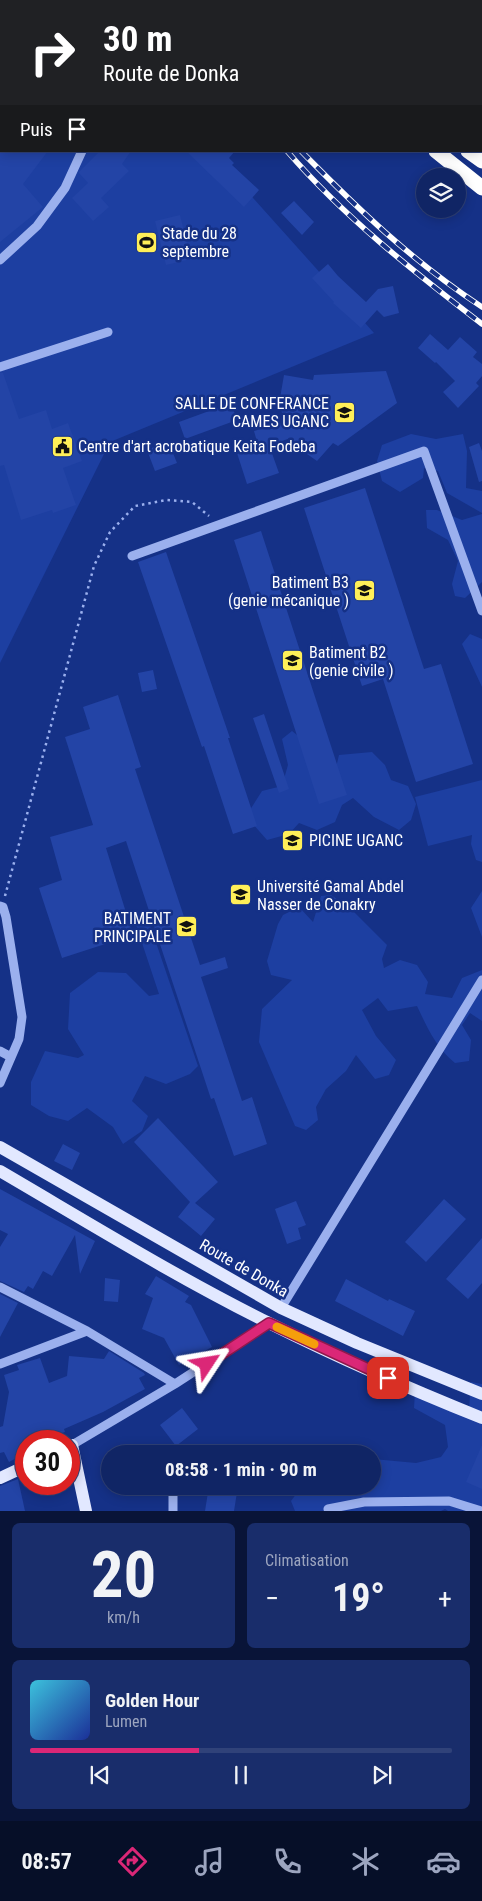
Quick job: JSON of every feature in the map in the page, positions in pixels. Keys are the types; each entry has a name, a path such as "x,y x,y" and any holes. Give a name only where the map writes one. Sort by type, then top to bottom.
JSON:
{"highway":[{"path":"437,152 482,188"},
{"path":"469,152 482,161"}],"main road":[{"name":"Route de Donka","path":"0,1147 281,1308 357,1344 482,1394"},
{"path":"17,1157 0,1169 129,1246 269,1323 351,1362 482,1418"},
{"path":"0,1478 15,1471"},
{"path":"80,1487 86,1511"}],"street":[{"path":"0,260 37,226 66,188 82,152"},
{"path":"0,367 108,332"},
{"path":"132,556 424,451 482,611"},
{"path":"0,1083 19,1040 22,1017 6,917 1,907"},
{"path":"281,1308 482,980"},
{"path":"0,1052 12,1056"},
{"path":"0,1287 87,1331 175,1384"},
{"path":"80,1440 175,1384 269,1323"},
{"path":"0,1364 87,1331"},
{"path":"173,1496 173,1511"},
{"path":"329,1511 328,1509 364,1502 449,1500 481,1511"}],"path":[{"path":"1,907 94,566 110,532 135,506 166,500 192,502 219,525"}],"shaded area":[{"name":"Stade du 28 septembre","path":"0,152 212,152 374,333 110,442 0,663"},
{"path":"411,434 436,439 463,434 467,451 466,488 482,491 482,513 447,493 438,471 424,468 423,478 400,492 382,481 377,461 382,445"},
{"path":"426,510 437,510 462,520 482,514 482,582 465,598 455,596 452,584 458,561 448,540 427,528"},
{"path":"470,634 482,639 482,687 462,644"},
{"path":"292,731 312,747 331,789 339,755 372,752 385,765 391,780 408,786 416,804 411,820 399,830 374,817 353,798 342,805 335,822 317,830 299,823 289,834 267,840 246,816 262,791 282,786 288,765 282,739"},
{"path":"482,780 482,862 476,860 471,844 472,835 428,846 415,797"},
{"path":"482,891 482,937 471,908"},
{"path":"331,895 350,908 387,945 382,959 384,968 400,960 417,965 428,982 425,994 452,998 462,978 482,970 482,1021 470,1013 462,1025 471,1040 469,1061 455,1063 437,1044 417,1006 388,1011 378,998 362,1010 376,1036 396,1060 389,1075 375,1079 356,1055 346,1071 326,1089 316,1107 318,1120 306,1130 295,1126 259,1042 262,1009 292,980 271,975 267,961 278,924 283,915 299,907 313,922 321,896"},
{"path":"148,919 198,1066 190,1074 166,1084 145,1076 132,1101 148,1116 142,1131 123,1144 113,1127 87,1108 68,1121 49,1116 31,1105 31,1082 45,1051 78,1058 84,1055 68,1029 70,993 98,972 126,973 149,996 159,994 136,925"},
{"path":"471,1382 482,1384 482,1511 448,1511 445,1509 441,1511 295,1511 291,1501 295,1495 381,1495 381,1460 416,1463 441,1457 448,1447 445,1425 414,1408 415,1392 469,1409"}],"building":[{"path":"0,152 47,152 23,184 43,207 0,242"},
{"path":"99,152 130,152 122,164 129,171 101,198 109,207 93,221 72,198 88,183 79,172"},
{"path":"187,152 234,152 229,158 234,163 232,165 259,190 244,207"},
{"path":"294,201 314,222 302,235 281,213"},
{"path":"180,215 191,259 166,265 155,221"},
{"path":"328,264 366,302 378,289 393,286 399,313 384,317 377,310 361,328 333,303 312,278"},
{"path":"430,334 448,350 460,337 477,352 473,357 482,364 482,376 476,383 479,386 458,408 443,392 455,381 436,362 418,348"},
{"path":"386,371 397,403 338,446 333,443 317,461 294,445 291,438 269,445 279,473 247,484 237,453 258,445 254,431 285,422 279,404 284,375 313,380 314,375"},
{"path":"0,373 3,373 19,419 46,410 52,429 68,423 82,461 63,468 76,505 53,513 52,510 21,520 4,465 0,466"},
{"path":"231,403 237,420 185,439 179,422"},
{"path":"168,441 177,463 155,471 147,450"},
{"path":"479,443 482,451 482,481 479,482 469,447"},
{"name":"Batiment B3 (genie mécanique )","path":"365,488 424,669 441,664 473,764 416,782 383,679 362,686 304,508"},
{"name":"Batiment B2 (genie civile )","path":"261,531 347,795 319,804 234,540"},
{"path":"166,552 230,738 228,738 257,826 233,834 204,746 202,747 138,562"},
{"path":"153,670 157,689 142,692 138,673"},
{"path":"118,695 141,767 135,769 200,965 225,957 228,968 201,977 242,1101 252,1097 267,1144 234,1156 214,1098 211,1099 126,841 106,848 133,935 62,958 39,888 62,880 50,837 93,825 65,737 90,729 83,707"},
{"path":"264,714 289,789 279,793 253,718"},
{"path":"158,1118 218,1182 195,1203 215,1219 201,1236 178,1217 190,1202 134,1142"},
{"path":"63,1144 80,1153 72,1170 54,1161"},
{"path":"0,1189 95,1241 80,1274 75,1235 52,1276 43,1271 33,1289 28,1286 24,1292 0,1281 0,1247 8,1234 0,1230"},
{"path":"444,1199 466,1219 426,1262 405,1242"},
{"path":"296,1201 306,1225 298,1228 301,1239 287,1244 275,1209"},
{"path":"482,1238 482,1283 468,1299 446,1279"},
{"path":"156,1276 189,1296 185,1302 191,1305 212,1347 179,1365 164,1338 142,1329 153,1298 145,1294"},
{"path":"105,1278 120,1280 118,1302 104,1301"},
{"path":"346,1279 388,1301 389,1299 415,1311 403,1336 335,1301"},
{"path":"0,1294 18,1303 0,1337"},
{"path":"109,1351 144,1373 145,1375 139,1378 145,1389 64,1430 15,1430 15,1459 9,1462 4,1452 0,1453 0,1427 3,1426 9,1392 4,1375 19,1370 17,1365 40,1358 49,1383 67,1376 69,1356 104,1359"},
{"path":"182,1408 198,1429 175,1445 160,1425"},
{"path":"482,1445 482,1489 466,1482"},
{"path":"15,1480 15,1495 22,1495 25,1511 0,1511 0,1486"},
{"path":"208,1495 237,1495 234,1511 205,1511"}],"railway":[{"path":"288,152 356,221 430,284 482,324"},
{"path":"302,152 344,194 409,253 432,272 482,307"}],"slow traffic":[{"path":"277,1327 314,1344"}],"place":[{"name":"Stade du 28 septembre","path":"146,242"},
{"name":"SALLE DE CONFERANCE CAMES UGANC","path":"345,412"},
{"name":"Centre d'art acrobatique Keita Fodeba","path":"62,446"},
{"name":"Batiment B3 (genie mécanique )","path":"365,591"},
{"name":"Batiment B2 (genie civile )","path":"293,661"},
{"name":"PICINE UGANC","path":"293,840"},
{"name":"Université Gamal Abdel Nasser de Conakry","path":"241,895"},
{"name":"BATIMENT PRINCIPALE","path":"187,927"}],"route":[{"path":"207,1364 269,1323 388,1378"}]}
